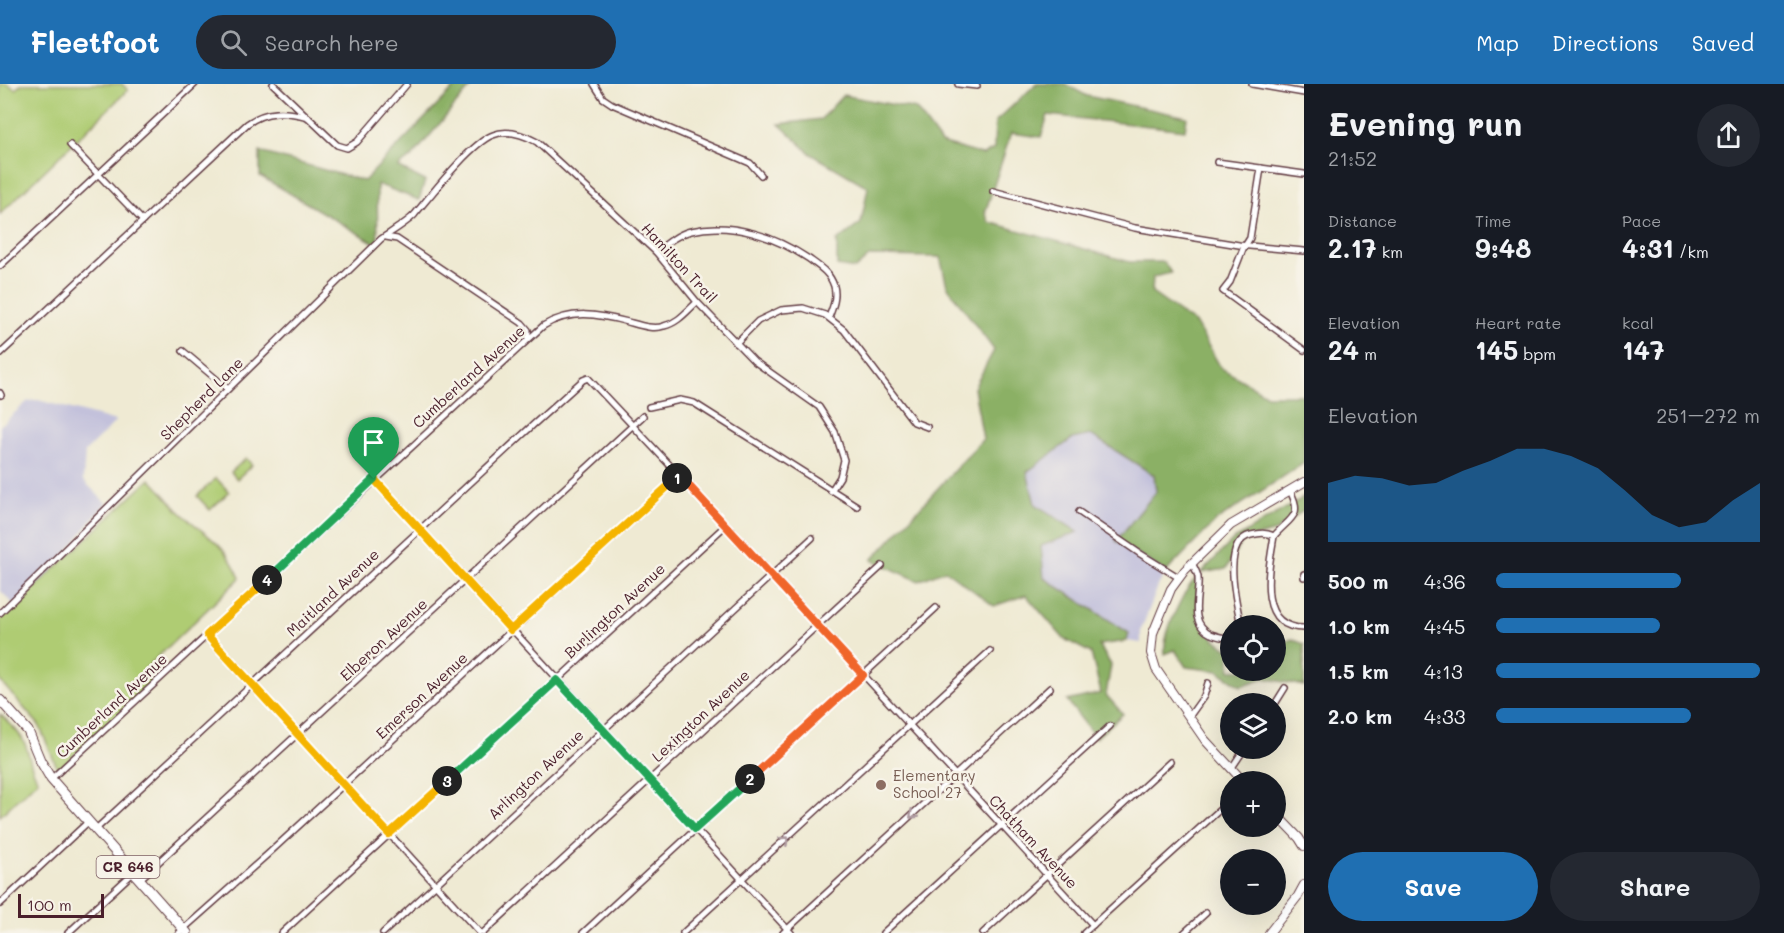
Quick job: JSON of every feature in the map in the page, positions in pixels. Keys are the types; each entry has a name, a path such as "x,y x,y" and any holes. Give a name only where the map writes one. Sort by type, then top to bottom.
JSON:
{"main road":[{"path":"1231,769 1204,740 1156,669 1151,653 1152,641 1171,589 1192,563 1231,525 1304,482"},
{"name":"CR 646","path":"0,700 28,731 51,779 183,932"},
{"path":"1286,825 1304,846"},
{"path":"1269,933 1302,895 1304,885"}],"street":[{"path":"0,266 195,84"},
{"path":"273,84 342,147 352,146 407,84"},
{"path":"594,84 603,98 612,104 750,163 761,175"},
{"path":"958,84 977,86"},
{"path":"1252,84 1304,93"},
{"path":"0,354 253,119 279,112 308,117"},
{"name":"Hamilton Trail","path":"422,204 457,165 492,135 515,133 537,142 656,252 697,302 736,343 762,367 806,396 825,415 835,432 844,460 840,477 831,491"},
{"path":"70,146 143,221"},
{"path":"1217,162 1304,174"},
{"path":"1261,168 1250,238 1243,249 1230,282 1223,291 1304,350"},
{"path":"993,191 1116,224 1246,246 1304,251"},
{"name":"Shepherd Lane","path":"0,613 384,237 414,216 422,204"},
{"path":"656,252 677,237 696,230 733,230 768,237 787,245 827,273 835,292 834,305 829,317"},
{"path":"384,237 397,239 522,322 528,330 528,339"},
{"name":"Cumberland Avenue","path":"51,779 374,479 550,321 573,314 590,314 639,325 664,327 679,319 697,302"},
{"path":"736,343 758,321 781,310 803,308 829,317 844,330 914,422 927,427"},
{"path":"183,351 228,389"},
{"name":"Chatham Avenue","path":"590,379 1093,925"},
{"name":"Maitland Avenue","path":"94,830 583,380 590,379"},
{"path":"649,407 674,400 694,403 857,506"},
{"name":"Elberon Avenue","path":"68,933 299,735 643,416"},
{"name":"Emerson Avenue","path":"183,932 680,476"},
{"path":"374,479 742,879 787,932 1050,688"},
{"path":"1290,490 1297,502 1298,512 1274,536 1269,580 1270,604 1285,625 1304,628"},
{"path":"1079,512 1178,578"},
{"name":"Burlington Avenue","path":"282,933 726,525"},
{"path":"1239,615 1233,577 1234,556 1238,544 1245,537 1265,532 1274,536"},
{"name":"Arlington Avenue","path":"383,933 812,538"},
{"path":"1192,563 1198,576 1196,614 1198,622 1209,633 1220,636"},
{"name":"Lexington Avenue","path":"482,933 882,566"},
{"path":"583,933 936,608"},
{"path":"207,635 482,933"},
{"path":"683,933 990,651"},
{"path":"1189,717 1204,696 1208,683"},
{"path":"1282,693 1285,688"},
{"path":"884,933 1110,726"},
{"path":"1231,769 1238,759"},
{"path":"983,933 1170,762"},
{"path":"1084,933 1220,809"},
{"path":"0,904 88,822"},
{"path":"1292,831 1304,839"},
{"path":"1184,933 1206,913"}],"shaded area":[{"path":"38,400 116,421 85,452 83,480 106,503 52,570 15,606 0,590 0,426 28,401"},
{"path":"1091,435 1155,475 1156,492 1116,541 1166,572 1141,630 1141,643 1127,641 1129,633 1044,578 1041,546 1077,533 1035,504 1027,472 1072,438"}],"green space":[{"path":"0,84 8,84 15,89 22,84 122,84 128,90 0,214"},
{"path":"458,84 473,84 412,157 398,167 425,181 419,200 377,184 378,245 260,176 260,152 364,181"},
{"path":"1036,84 1065,84 1087,96 1187,117 1185,130 1048,115 1041,137 1011,133 985,213 989,222 1130,262 1164,262 1171,273 1153,277 1152,293 1196,324 1221,368 1267,395 1304,395 1304,463 1216,521 1166,572 1116,541 1156,492 1154,475 1091,435 1072,439 1027,472 1035,504 1078,532 1041,546 1044,578 1129,633 1127,641 1099,645 1111,665 1106,695 1123,714 1096,738 1067,701 1101,693 1091,653 1064,639 1026,595 994,606 945,570 919,581 872,560 983,439 974,388 994,350 947,286 940,257 870,256 855,269 837,266 837,241 861,223 868,187 811,154 779,124 821,119 843,95 916,109 941,143 983,155 994,149 995,122"},
{"path":"246,458 252,465 237,479 231,472"},
{"path":"216,478 229,492 210,510 197,496"},
{"path":"150,479 178,510 220,547 240,578 144,670 155,683 58,770 39,725 0,681 0,620"},
{"path":"1304,497 1304,510 1276,531 1243,540 1226,569 1201,573 1233,540"},
{"path":"1197,577 1200,620 1220,643 1220,672 1186,667 1175,650 1165,654 1170,625"},
{"path":"1291,639 1304,644 1304,686 1279,681 1286,681 1286,642"},
{"path":"1233,681 1255,681 1241,686"},
{"path":"0,714 23,740 38,780 0,816"}],"place":[{"name":"Elementary School 27","path":"881,785"}],"route":[{"path":"680,476 863,675 695,829 557,680 389,834 207,635 374,479 511,630 680,476"}]}
